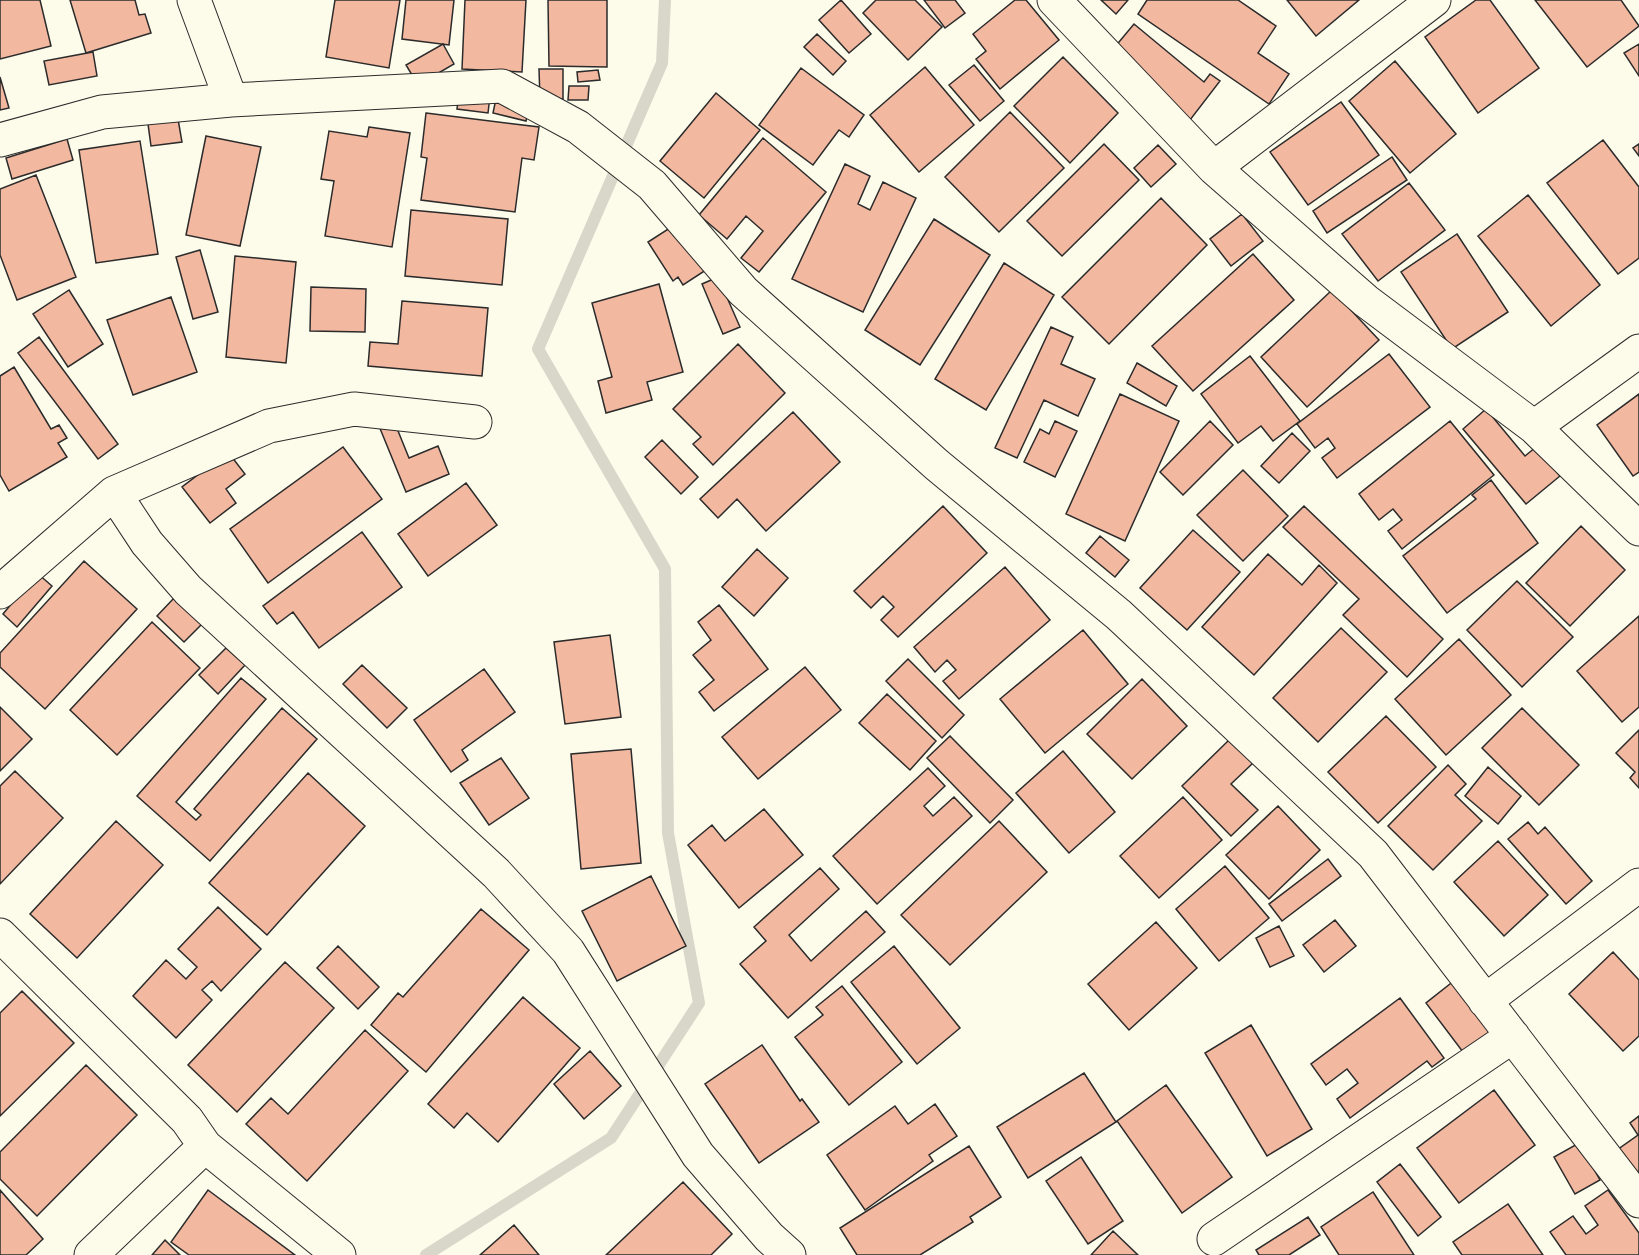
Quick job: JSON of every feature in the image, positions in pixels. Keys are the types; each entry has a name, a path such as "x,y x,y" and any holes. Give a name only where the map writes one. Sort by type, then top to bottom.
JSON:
{"street":[{"path":"194,0 231,100"},
{"path":"1054,0 1214,168 1366,302 1534,427 1639,529"},
{"path":"1214,168 1434,0"},
{"path":"0,140 102,112 231,100 502,86 578,127 652,184 743,291 937,465 1119,615 1373,854 1639,1201"},
{"path":"1534,427 1639,351"},
{"path":"0,592 114,493 269,426 354,409 475,422"},
{"path":"114,493 147,543 188,590 496,873 568,951 698,1155 769,1237 789,1255"},
{"path":"1485,1001 1639,885"},
{"path":"0,935 187,1120 205,1146 339,1255"},
{"path":"1214,1239 1513,1036"},
{"path":"91,1255 205,1146"}],"building":[{"path":"0,0 40,0 51,46 0,59"},
{"path":"70,0 135,0 139,15 145,14 151,33 86,53"},
{"path":"335,0 400,0 389,68 326,57"},
{"path":"406,0 454,0 449,45 402,39"},
{"path":"465,0 526,0 522,72 462,69"},
{"path":"548,0 607,0 607,67 549,66"},
{"path":"841,0 871,34 849,53 819,20"},
{"path":"876,0 915,0 942,27 908,60 863,13"},
{"path":"924,0 955,0 965,13 945,28"},
{"path":"1015,0 1026,0 1059,40 1000,89 976,59 986,51 973,34"},
{"path":"1101,0 1128,0 1116,14"},
{"path":"1147,0 1238,0 1276,26 1258,53 1289,74 1269,104 1138,14"},
{"path":"1287,0 1359,0 1316,36"},
{"path":"1476,0 1490,0 1539,68 1478,113 1425,37"},
{"path":"1535,0 1621,0 1639,26 1587,67"},
{"path":"1134,24 1204,82 1210,74 1220,81 1190,120 1109,54"},
{"path":"817,34 846,61 833,75 804,47"},
{"path":"443,44 454,64 418,85 406,65"},
{"path":"1639,44 1639,76 1624,53"},
{"path":"93,52 97,76 49,85 44,61"},
{"path":"1063,57 1118,113 1070,163 1014,106"},
{"path":"1395,61 1456,134 1410,173 1349,101"},
{"path":"974,65 1004,101 980,121 949,85"},
{"path":"925,67 974,125 919,172 870,115"},
{"path":"801,68 864,115 849,137 839,130 813,165 759,125"},
{"path":"539,69 563,69 563,99 540,99"},
{"path":"598,70 600,80 578,82 577,72"},
{"path":"0,77 9,108 0,110"},
{"path":"569,86 589,86 588,100 568,100"},
{"path":"459,92 490,96 488,113 457,109"},
{"path":"716,93 760,130 704,198 660,161"},
{"path":"497,94 530,103 526,121 493,113"},
{"path":"1341,102 1379,155 1308,205 1270,152"},
{"path":"1010,112 1064,168 999,232 945,177"},
{"path":"426,113 539,127 534,160 522,158 515,212 421,200 427,158 421,157"},
{"path":"178,119 182,142 151,146 148,124"},
{"path":"369,127 410,133 392,247 325,236 334,181 321,179 329,131 367,137"},
{"path":"206,136 261,147 240,246 186,235"},
{"path":"763,138 826,192 759,272 741,258 763,231 746,216 727,239 699,215"},
{"path":"67,139 73,160 12,179 6,158"},
{"path":"1603,140 1639,187 1639,258 1618,274 1547,183"},
{"path":"140,141 158,254 96,263 79,150"},
{"path":"1104,144 1139,180 1062,256 1027,221"},
{"path":"1639,144 1639,156 1633,148"},
{"path":"1158,145 1176,164 1151,187 1134,168"},
{"path":"1392,157 1407,180 1327,233 1313,211"},
{"path":"845,164 870,176 858,204 870,210 883,182 916,198 863,312 792,279"},
{"path":"36,175 76,277 17,300 0,255 0,189"},
{"path":"1409,183 1445,230 1378,281 1342,234"},
{"path":"1528,195 1600,285 1551,326 1478,236"},
{"path":"1161,198 1207,245 1109,344 1062,297"},
{"path":"411,210 508,219 502,285 405,276"},
{"path":"1242,214 1263,241 1231,266 1210,239"},
{"path":"934,219 990,255 920,365 865,330"},
{"path":"676,224 706,270 683,285 678,277 673,281 648,242"},
{"path":"1457,234 1508,312 1452,349 1401,272"},
{"path":"200,250 218,312 193,319 176,257"},
{"path":"1253,254 1294,300 1193,391 1152,346"},
{"path":"235,256 296,262 286,363 226,357"},
{"path":"1004,263 1054,295 986,410 935,379"},
{"path":"718,277 740,327 723,334 702,284"},
{"path":"659,284 683,372 647,382 652,400 606,413 598,381 612,377 592,303"},
{"path":"311,287 366,289 365,332 310,331"},
{"path":"69,290 103,344 68,367 33,314"},
{"path":"1332,290 1379,340 1307,407 1261,357"},
{"path":"171,297 197,372 133,395 107,320"},
{"path":"402,301 488,308 482,376 368,366 370,342 398,344"},
{"path":"1051,327 1073,337 1061,364 1095,379 1078,416 1044,400 1017,458 995,448"},
{"path":"39,337 118,444 98,459 18,353"},
{"path":"738,344 785,393 713,465 693,444 701,437 673,409"},
{"path":"1389,354 1430,407 1337,478 1322,458 1335,448 1328,438 1315,448 1297,424"},
{"path":"1250,356 1300,421 1273,441 1261,426 1238,443 1201,394"},
{"path":"1137,363 1177,386 1166,406 1127,383"},
{"path":"14,367 51,429 59,425 67,438 58,443 67,457 9,491 0,475 0,376"},
{"path":"1120,394 1179,421 1125,541 1066,514"},
{"path":"1639,394 1639,472 1633,476 1597,425"},
{"path":"1486,409 1525,456 1536,447 1560,476 1526,504 1463,429"},
{"path":"793,412 840,462 766,531 737,499 718,518 700,499"},
{"path":"394,421 409,458 438,446 449,474 406,492 379,426"},
{"path":"1055,421 1077,431 1055,477 1024,462 1040,429 1049,434"},
{"path":"1210,421 1233,445 1183,495 1160,472"},
{"path":"1450,421 1494,475 1402,549 1388,531 1402,520 1393,509 1379,520 1359,494"},
{"path":"1292,433 1310,451 1279,483 1261,466"},
{"path":"662,440 698,477 681,494 645,457"},
{"path":"343,447 382,499 268,583 230,529"},
{"path":"228,452 245,474 226,489 236,503 210,523 182,487"},
{"path":"1243,470 1288,516 1243,561 1197,515"},
{"path":"1491,480 1538,543 1447,613 1403,556 1476,499 1472,495"},
{"path":"466,483 497,525 428,576 398,534"},
{"path":"943,506 987,553 898,637 881,620 894,607 883,596 871,608 854,591"},
{"path":"1304,506 1443,639 1407,677 1343,615 1359,599 1283,527"},
{"path":"1581,526 1625,570 1570,626 1526,583"},
{"path":"1193,530 1240,572 1187,630 1140,588"},
{"path":"362,532 402,587 319,648 293,612 277,624 263,606"},
{"path":"1100,536 1129,560 1115,577 1086,553"},
{"path":"757,549 788,578 754,616 722,587"},
{"path":"1268,554 1302,585 1319,565 1337,583 1254,675 1202,627"},
{"path":"84,561 137,609 45,709 0,667 0,653"},
{"path":"1005,567 1050,620 959,699 943,681 956,670 947,660 935,672 914,647"},
{"path":"37,573 52,586 17,627 3,614"},
{"path":"1517,581 1573,637 1522,687 1467,630"},
{"path":"174,598 202,624 184,642 157,616"},
{"path":"719,605 768,669 714,711 699,692 714,680 693,655 711,640 698,622"},
{"path":"1639,616 1639,707 1622,722 1577,671"},
{"path":"152,622 200,668 117,755 70,710"},
{"path":"1341,628 1387,672 1318,742 1273,698"},
{"path":"1083,630 1128,684 1045,753 1000,699"},
{"path":"610,635 621,717 565,724 554,642"},
{"path":"1459,639 1511,695 1446,755 1395,699"},
{"path":"226,648 245,665 218,694 199,675"},
{"path":"908,659 964,715 942,738 886,681"},
{"path":"362,665 407,708 387,728 343,684"},
{"path":"805,667 841,710 758,779 722,737"},
{"path":"484,669 515,712 462,750 468,760 451,772 414,720"},
{"path":"241,678 266,699 176,802 196,820 201,815 194,809 282,708 317,739 210,861 137,796"},
{"path":"1142,679 1187,726 1132,779 1087,734"},
{"path":"887,694 936,741 910,770 859,723"},
{"path":"0,707 32,739 0,771"},
{"path":"1522,708 1579,765 1539,805 1482,748"},
{"path":"1386,716 1436,767 1378,823 1328,772"},
{"path":"1639,730 1639,788 1630,778 1635,772 1616,753"},
{"path":"950,736 1013,800 990,823 927,758"},
{"path":"1230,739 1253,763 1231,784 1258,810 1231,836 1182,786"},
{"path":"631,749 641,863 581,869 571,754"},
{"path":"1063,751 1115,812 1069,853 1016,793"},
{"path":"501,758 529,798 489,825 460,783"},
{"path":"1448,765 1466,784 1455,795 1482,821 1433,870 1388,826"},
{"path":"1488,767 1521,796 1498,824 1465,796"},
{"path":"928,768 945,786 924,806 933,816 954,797 972,816 877,904 833,856"},
{"path":"15,771 63,818 0,884 0,786"},
{"path":"308,773 365,826 267,935 209,883"},
{"path":"1183,797 1222,840 1159,898 1120,856"},
{"path":"1278,806 1320,850 1269,899 1226,855"},
{"path":"764,809 803,855 739,908 688,845 712,825 725,841"},
{"path":"116,821 163,865 77,958 30,914"},
{"path":"999,821 1047,872 950,965 901,915"},
{"path":"1528,822 1538,834 1545,827 1592,881 1566,904 1508,839"},
{"path":"1498,841 1548,895 1504,936 1454,882"},
{"path":"1328,859 1341,876 1282,921 1269,904"},
{"path":"1225,866 1269,918 1219,961 1176,909"},
{"path":"820,868 839,889 789,935 811,961 866,911 885,932 788,1018 740,964 766,941 754,927"},
{"path":"651,876 686,946 617,981 582,911"},
{"path":"218,907 261,949 221,991 212,981 202,990 212,1000 176,1038 133,996 166,960 186,979 197,967 178,949"},
{"path":"481,909 529,950 426,1072 371,1025 398,993 403,997"},
{"path":"1335,920 1356,946 1324,972 1303,945"},
{"path":"1156,922 1197,968 1129,1030 1088,984"},
{"path":"1279,926 1294,956 1270,967 1256,938"},
{"path":"338,946 379,987 358,1009 317,968"},
{"path":"894,946 960,1028 917,1064 851,982"},
{"path":"1613,952 1639,980 1639,1036 1623,1051 1569,994"},
{"path":"285,962 334,1008 237,1112 188,1065"},
{"path":"1455,980 1499,1038 1469,1060 1426,1003"},
{"path":"842,986 902,1062 849,1105 795,1037 823,1015 816,1007"},
{"path":"22,991 74,1043 0,1116 0,1013"},
{"path":"523,997 580,1048 498,1142 467,1113 454,1128 428,1104"},
{"path":"1400,998 1444,1058 1432,1067 1427,1061 1350,1118 1337,1099 1358,1083 1347,1069 1326,1085 1311,1064"},
{"path":"1251,1025 1312,1129 1267,1156 1205,1053"},
{"path":"365,1030 408,1071 307,1181 246,1124 271,1098 288,1114"},
{"path":"762,1045 800,1101 802,1099 819,1122 759,1163 705,1084"},
{"path":"590,1051 621,1086 584,1119 554,1084"},
{"path":"86,1065 137,1115 37,1216 0,1179 0,1152"},
{"path":"1084,1073 1116,1122 1028,1178 997,1127"},
{"path":"1166,1085 1232,1177 1182,1213 1117,1121"},
{"path":"1494,1090 1535,1145 1459,1203 1417,1148"},
{"path":"935,1104 957,1136 929,1155 933,1161 865,1210 827,1155 895,1106 908,1124"},
{"path":"1639,1116 1639,1181 1617,1150 1638,1135 1630,1123"},
{"path":"1579,1143 1600,1180 1575,1194 1554,1157"},
{"path":"969,1146 1001,1197 970,1217 973,1222 920,1255 857,1255 840,1228"},
{"path":"1081,1157 1123,1221 1088,1244 1046,1181"},
{"path":"1400,1164 1441,1217 1418,1236 1377,1182"},
{"path":"683,1182 732,1234 711,1255 606,1255"},
{"path":"0,1190 43,1239 26,1255 0,1255"},
{"path":"208,1190 295,1255 189,1255 171,1242"},
{"path":"1608,1190 1639,1233 1639,1255 1566,1255 1550,1232 1573,1216 1586,1234 1598,1225 1585,1206"},
{"path":"1373,1192 1414,1255 1339,1255 1321,1227"},
{"path":"1508,1204 1543,1255 1462,1255 1453,1242"},
{"path":"1308,1217 1320,1235 1289,1255 1259,1255 1256,1250"},
{"path":"514,1225 539,1255 480,1255"},
{"path":"1113,1231 1138,1255 1091,1255"},
{"path":"165,1240 180,1255 152,1255"}],"waterway":[{"path":"426,1255 611,1138 699,1003 668,833 665,569 538,349 662,63 665,0"}]}
